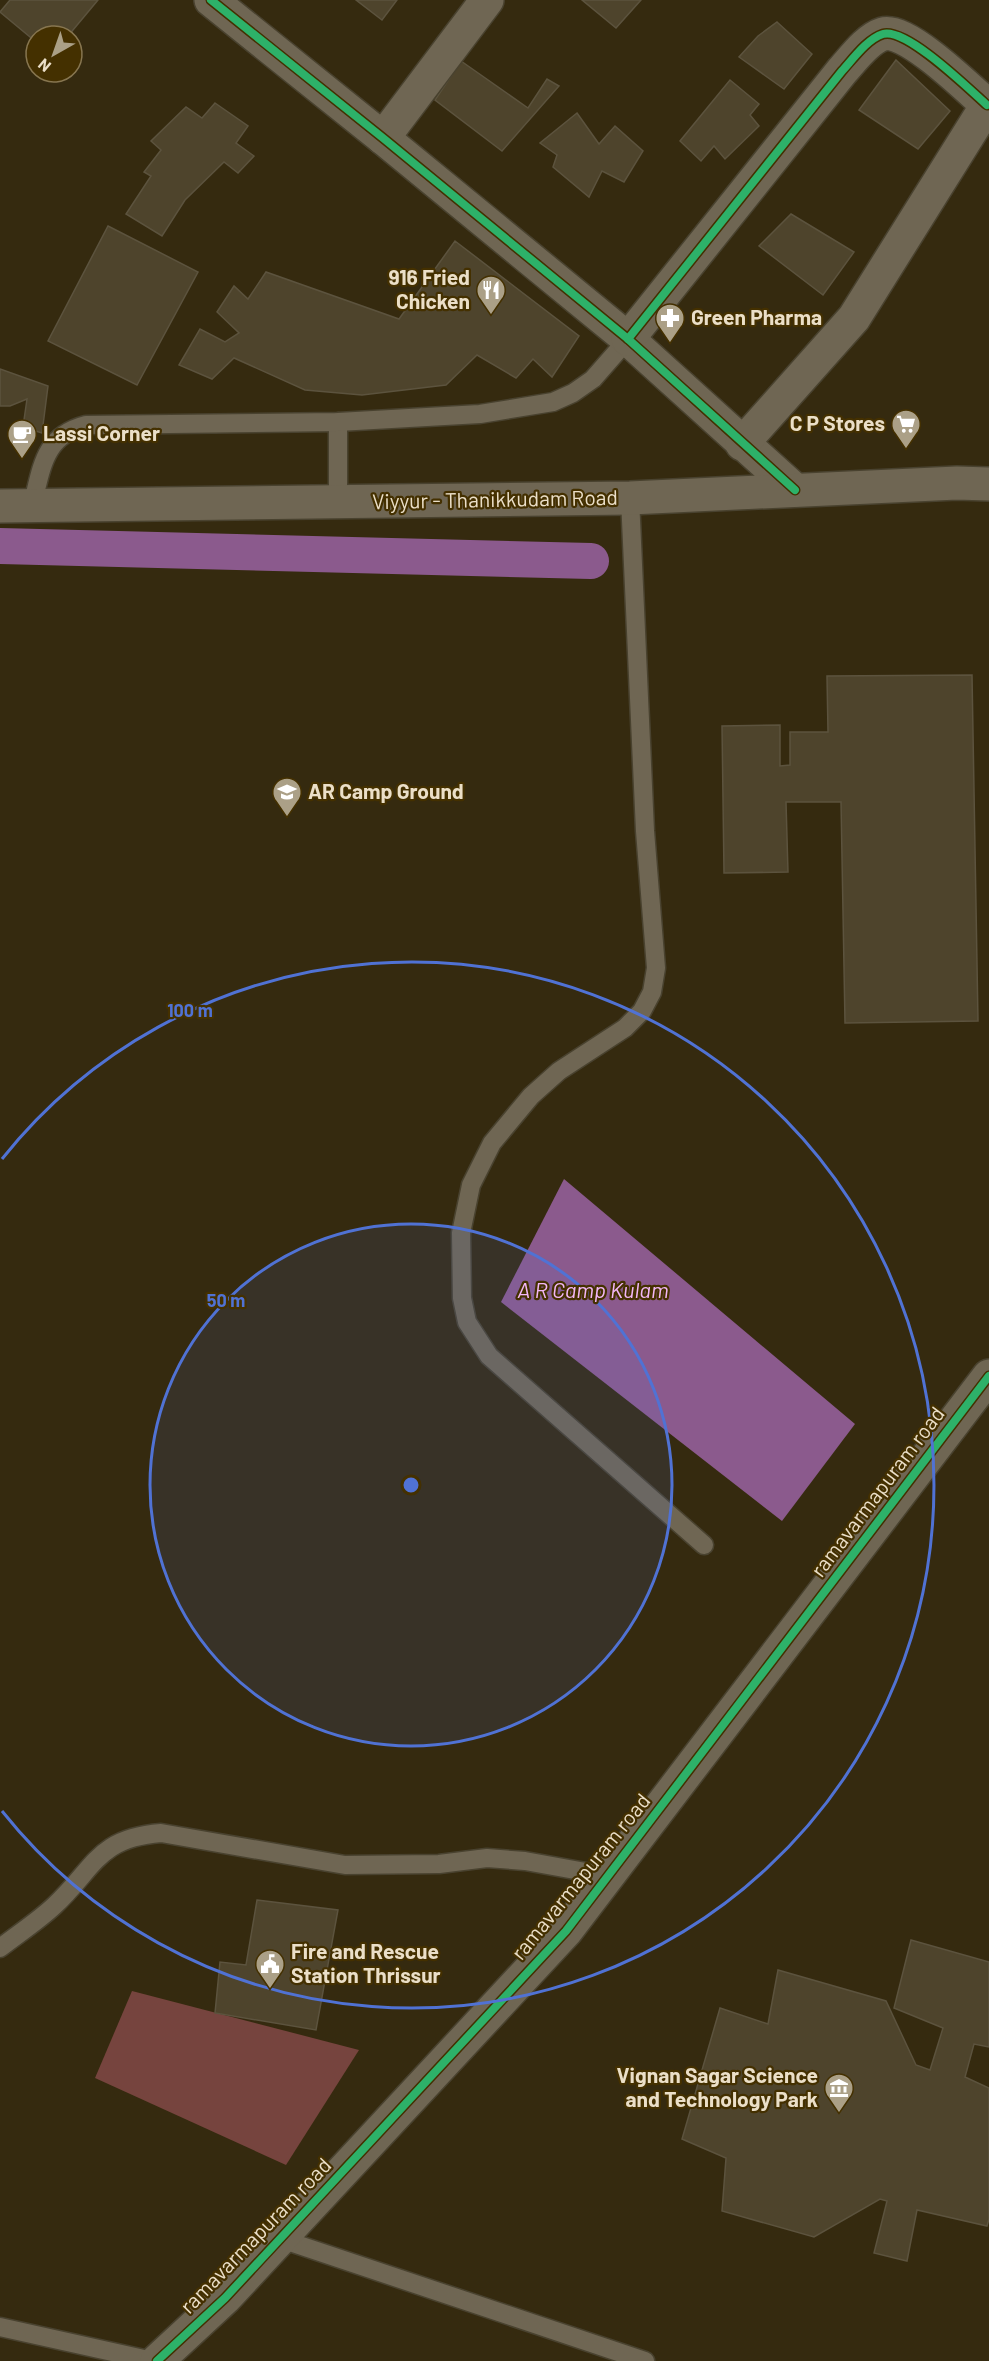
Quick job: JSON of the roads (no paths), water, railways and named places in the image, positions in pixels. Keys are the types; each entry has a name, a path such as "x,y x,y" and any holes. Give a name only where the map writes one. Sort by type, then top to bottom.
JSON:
{"street":[{"path":"211,0 628,339 795,490"},
{"path":"383,138 487,0"},
{"path":"628,339 842,71 871,40 884,33 901,36 916,44 988,103 854,318 742,444"},
{"name":"Viyyur - Thanikkudam Road","path":"16,506 630,498 989,484"},
{"name":"ramavarmapuram road","path":"155,2361 225,2298 566,1931 989,1376"}],"lane":[{"path":"16,506 56,439 70,429 87,425 338,422 480,414 553,402 573,393 593,379 628,339"},
{"path":"338,422 338,502"},
{"path":"630,498 645,831 656,968 652,992 642,1011 625,1028 559,1071 531,1096 492,1143 471,1185 461,1233 462,1298 467,1322 489,1356 704,1545"},
{"path":"0,1948 55,1905 101,1854 119,1841 138,1835 160,1833 345,1865 439,1864 487,1858 525,1861 608,1876"},
{"path":"281,2239 645,2361"},
{"path":"0,2327 155,2361"}],"water":[{"name":"A R Camp Kulam","path":"564,1179 855,1424 782,1521 501,1302"}],"waterway":[{"path":"0,546 591,561"}],"place":[{"name":"916 Fried Chicken","path":"491,316"},
{"name":"Green Pharma","path":"670,344"},
{"name":"C P Stores","path":"906,450"},
{"name":"Lassi Corner","path":"22,460"},
{"name":"AR Camp Ground","path":"287,818"},
{"name":"Fire and Rescue Station Thrissur","path":"270,1990"},
{"name":"Vignan Sagar Science and Technology Park","path":"839,2114"}]}
